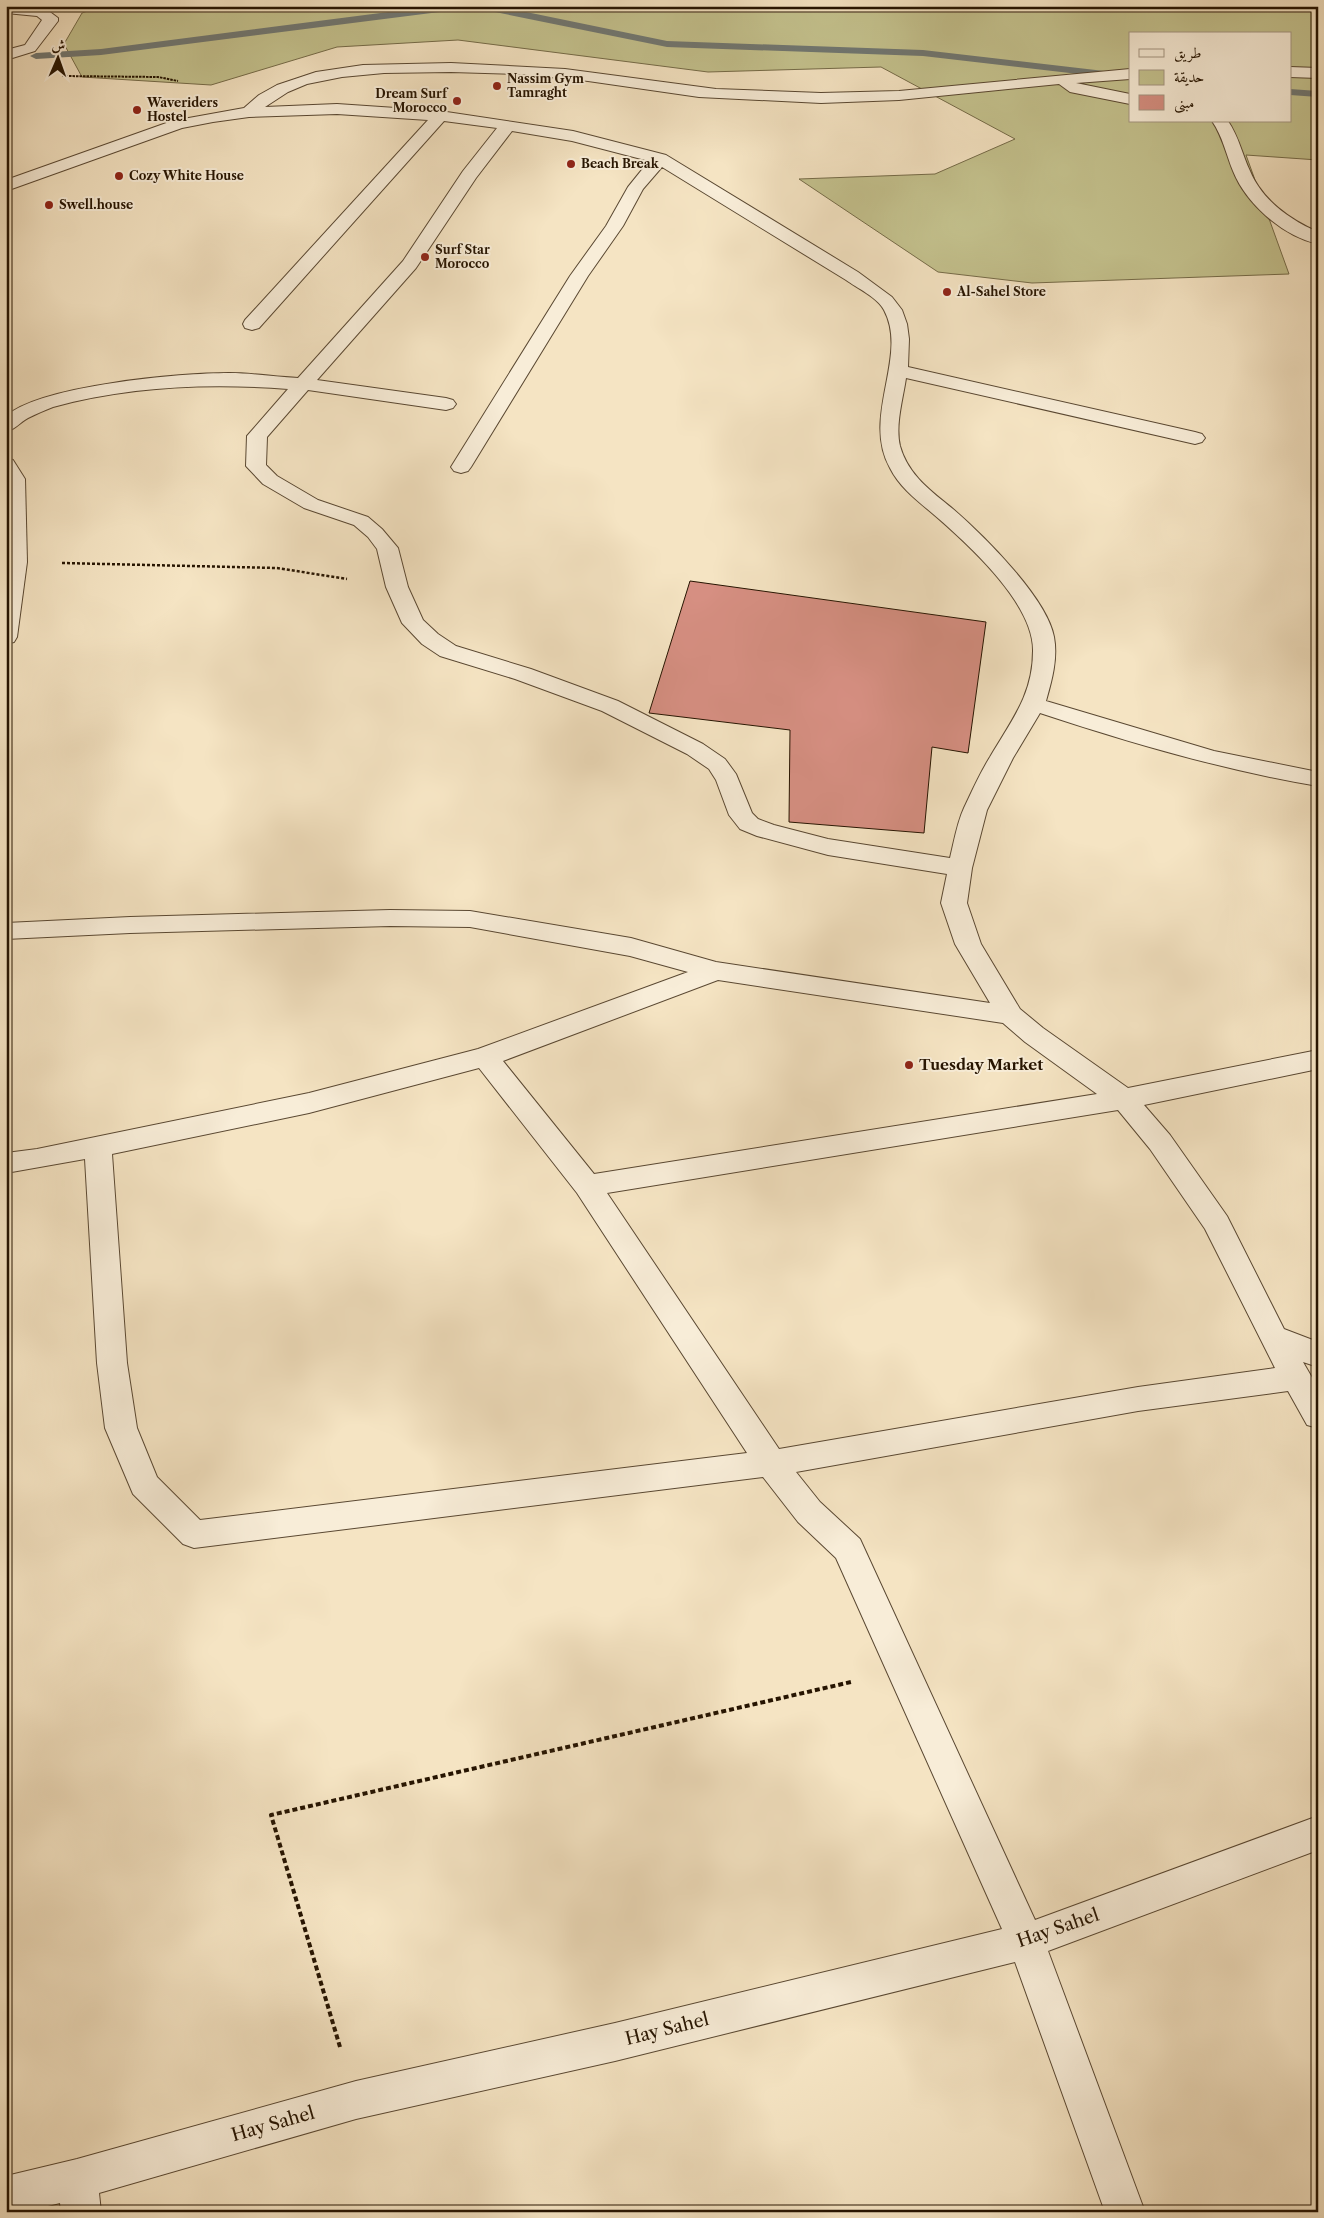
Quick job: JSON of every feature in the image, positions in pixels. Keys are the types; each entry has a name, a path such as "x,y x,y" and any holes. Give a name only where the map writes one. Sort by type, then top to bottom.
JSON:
{"street":[{"path":"6,9 41,12 50,18 50,21 30,48 6,55"},
{"path":"249,112 263,98 299,81 323,75 376,68 468,66 588,76 684,90 821,98 899,96 1129,74"},
{"path":"1292,72 1318,73"},
{"path":"1061,80 1076,89 1129,99"},
{"path":"6,186 178,124 249,112 337,110 440,116 508,124 573,136 660,158 744,208 874,291 892,308 897,325 899,353 888,435 893,454 901,472 970,536 994,563 1030,607 1043,633 1044,666 1034,704 1001,758 975,810 960,868 954,903 968,944 1011,1015 1049,1046 1124,1099 1160,1142 1217,1224 1294,1378 1318,1416"},
{"path":"252,324 440,116"},
{"path":"1221,122 1226,129 1242,173 1252,192 1272,211 1318,239"},
{"path":"508,124 469,174 410,264 257,436 256,466 270,480 311,504 361,521 376,533 388,548 397,587 413,623 430,639 448,650 610,706 695,749 716,764 728,779 741,815 749,824 766,831 828,847 960,868"},
{"path":"462,467 579,276 614,226 636,187 660,158"},
{"path":"897,370 1195,438"},
{"path":"6,426 23,412 35,406 109,389 227,379 303,384 446,404"},
{"path":"6,464 15,479 16,562 6,637"},
{"path":"1034,704 1130,736 1222,760 1318,779"},
{"path":"6,931 130,925 310,920 470,919 631,947 716,971 1011,1015"},
{"path":"6,1163 98,1147 309,1103 485,1057 716,971"},
{"path":"485,1057 587,1186 771,1463 809,1512 848,1549 1026,1941 1125,2212"},
{"path":"587,1186 1124,1099 1318,1059"},
{"path":"98,1147 112,1363 122,1428 144,1485 194,1534 771,1463 1138,1398 1294,1378"},
{"path":"1273,1337 1318,1355"},
{"name":"Hay Sahel","path":"6,2196 79,2195 356,2100 615,2042 1026,1941 1318,1833"}],"path":[{"path":"55,76 158,77 263,98"},
{"path":"16,562 182,568 277,568 397,587"},
{"path":"356,2100 271,1815 904,1670"}],"green space":[{"path":"102,6 1318,6 1318,160 1246,155 1289,274 1032,283 938,272 799,179 935,174 1015,139 881,67 708,72 458,40 337,47 211,85 82,77 64,44 82,13"}],"building":[{"path":"690,581 986,622 968,753 932,747 924,833 789,822 790,730 649,713"}],"waterway":[{"path":"36,56 101,52 463,6"},
{"path":"480,6 667,44 923,53 1129,77"},
{"path":"1292,92 1318,94"}],"place":[{"name":"Nassim Gym Tamraght","path":"497,86"},
{"name":"Dream Surf Morocco","path":"457,101"},
{"name":"Waveriders Hostel","path":"137,110"},
{"name":"Beach Break","path":"571,164"},
{"name":"Cozy White House","path":"119,176"},
{"name":"Swell.house","path":"49,205"},
{"name":"Surf Star Morocco","path":"425,257"},
{"name":"Al-Sahel Store","path":"947,292"},
{"name":"Tuesday Market","path":"909,1065"}]}
